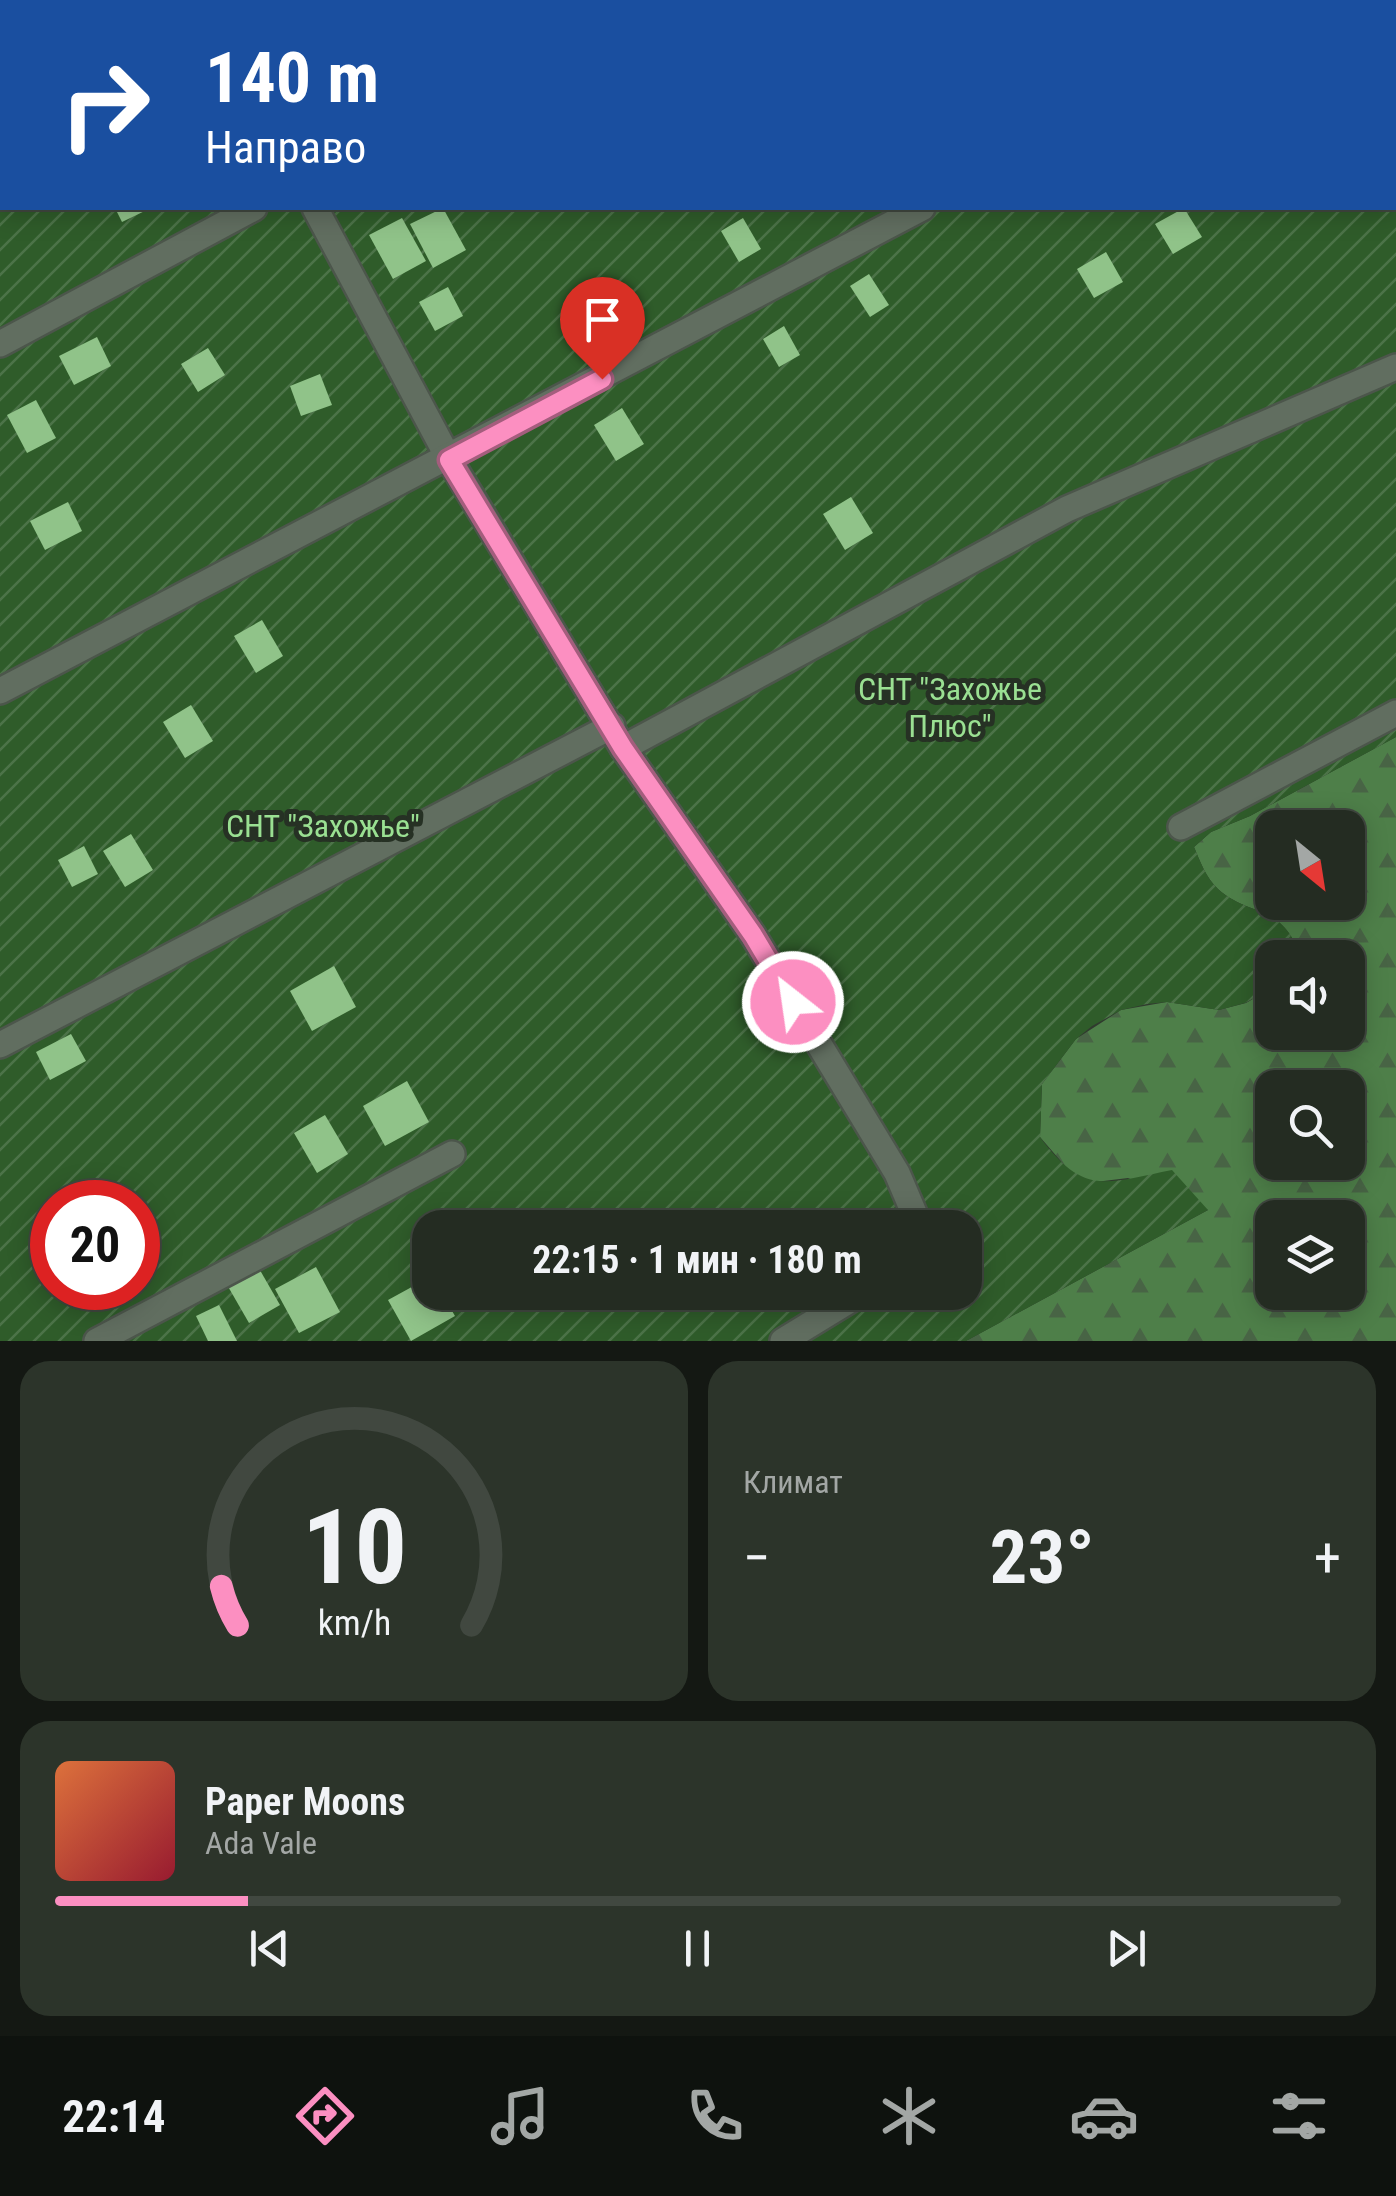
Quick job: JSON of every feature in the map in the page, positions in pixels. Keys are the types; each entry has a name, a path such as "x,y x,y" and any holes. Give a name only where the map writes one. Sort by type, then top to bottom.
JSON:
{"lane":[{"path":"0,344 250,210"},
{"path":"316,210 449,460 618,737 753,935 897,1173 913,1210"},
{"path":"0,691 252,556 449,460 918,210"},
{"path":"0,1046 1067,509 1396,367"},
{"path":"1181,827 1396,712"},
{"path":"97,1341 452,1154"},
{"path":"783,1341 833,1310"}],"green space":[{"path":"0,210 1396,210 1396,737 1250,816 1211,832 1194,847 1218,889 1255,910 1255,920 1275,920 1293,940 1255,940 1255,997 1219,1010 1167,1002 1121,1010 1076,1039 1042,1084 1040,1137 1070,1169 1098,1181 1172,1170 1208,1210 966,1341 0,1341"},
{"path":"1396,737 1396,1341 966,1341 1208,1210 1128,1178 1095,1182 1072,1174 1040,1137 1042,1084 1076,1039 1121,1010 1167,1002 1219,1010 1255,998 1255,1050 1365,1050 1365,940 1293,940 1275,920 1365,920 1365,810 1261,810"},
{"path":"1255,813 1255,910 1230,898 1210,880 1194,847 1211,832"}],"building":[{"path":"116,210 147,210 122,222"},
{"path":"444,210 466,250 433,268 410,224"},
{"path":"1185,210 1202,237 1173,254 1155,224"},
{"path":"402,218 426,261 393,279 369,235"},
{"path":"743,218 761,249 739,262 721,231"},
{"path":"1106,252 1123,282 1094,298 1077,269"},
{"path":"869,274 889,305 870,317 850,286"},
{"path":"448,287 463,316 435,331 419,302"},
{"path":"784,326 800,355 779,367 763,339"},
{"path":"97,337 111,366 74,385 59,356"},
{"path":"208,348 225,375 198,392 181,364"},
{"path":"320,374 332,405 301,416 290,386"},
{"path":"36,400 56,438 27,453 7,415"},
{"path":"622,408 644,444 616,461 594,425"},
{"path":"851,497 873,533 845,550 823,514"},
{"path":"68,502 82,531 45,550 30,521"},
{"path":"262,620 283,656 256,673 234,636"},
{"path":"191,705 213,741 185,758 163,722"},
{"path":"131,834 153,870 125,887 103,851"},
{"path":"84,846 98,874 72,887 58,860"},
{"path":"334,966 356,1007 312,1031 290,991"},
{"path":"71,1034 86,1061 50,1080 36,1052"},
{"path":"407,1081 429,1122 385,1146 363,1106"},
{"path":"325,1115 348,1154 317,1173 294,1133"},
{"path":"257,1265 280,1305 249,1323 226,1283"},
{"path":"316,1267 340,1312 299,1333 275,1289"},
{"path":"412,1287 412,1310 452,1310 455,1316 411,1341 388,1300"},
{"path":"219,1305 237,1341 208,1341 196,1316"}],"route":[{"path":"602,379 449,460 623,748 753,935 793,1002"}],"park label":[{"name":"СНТ \"Захожье Плюс\"","path":"950,708"},
{"name":"СНТ \"Захожье\"","path":"323,826"}]}
